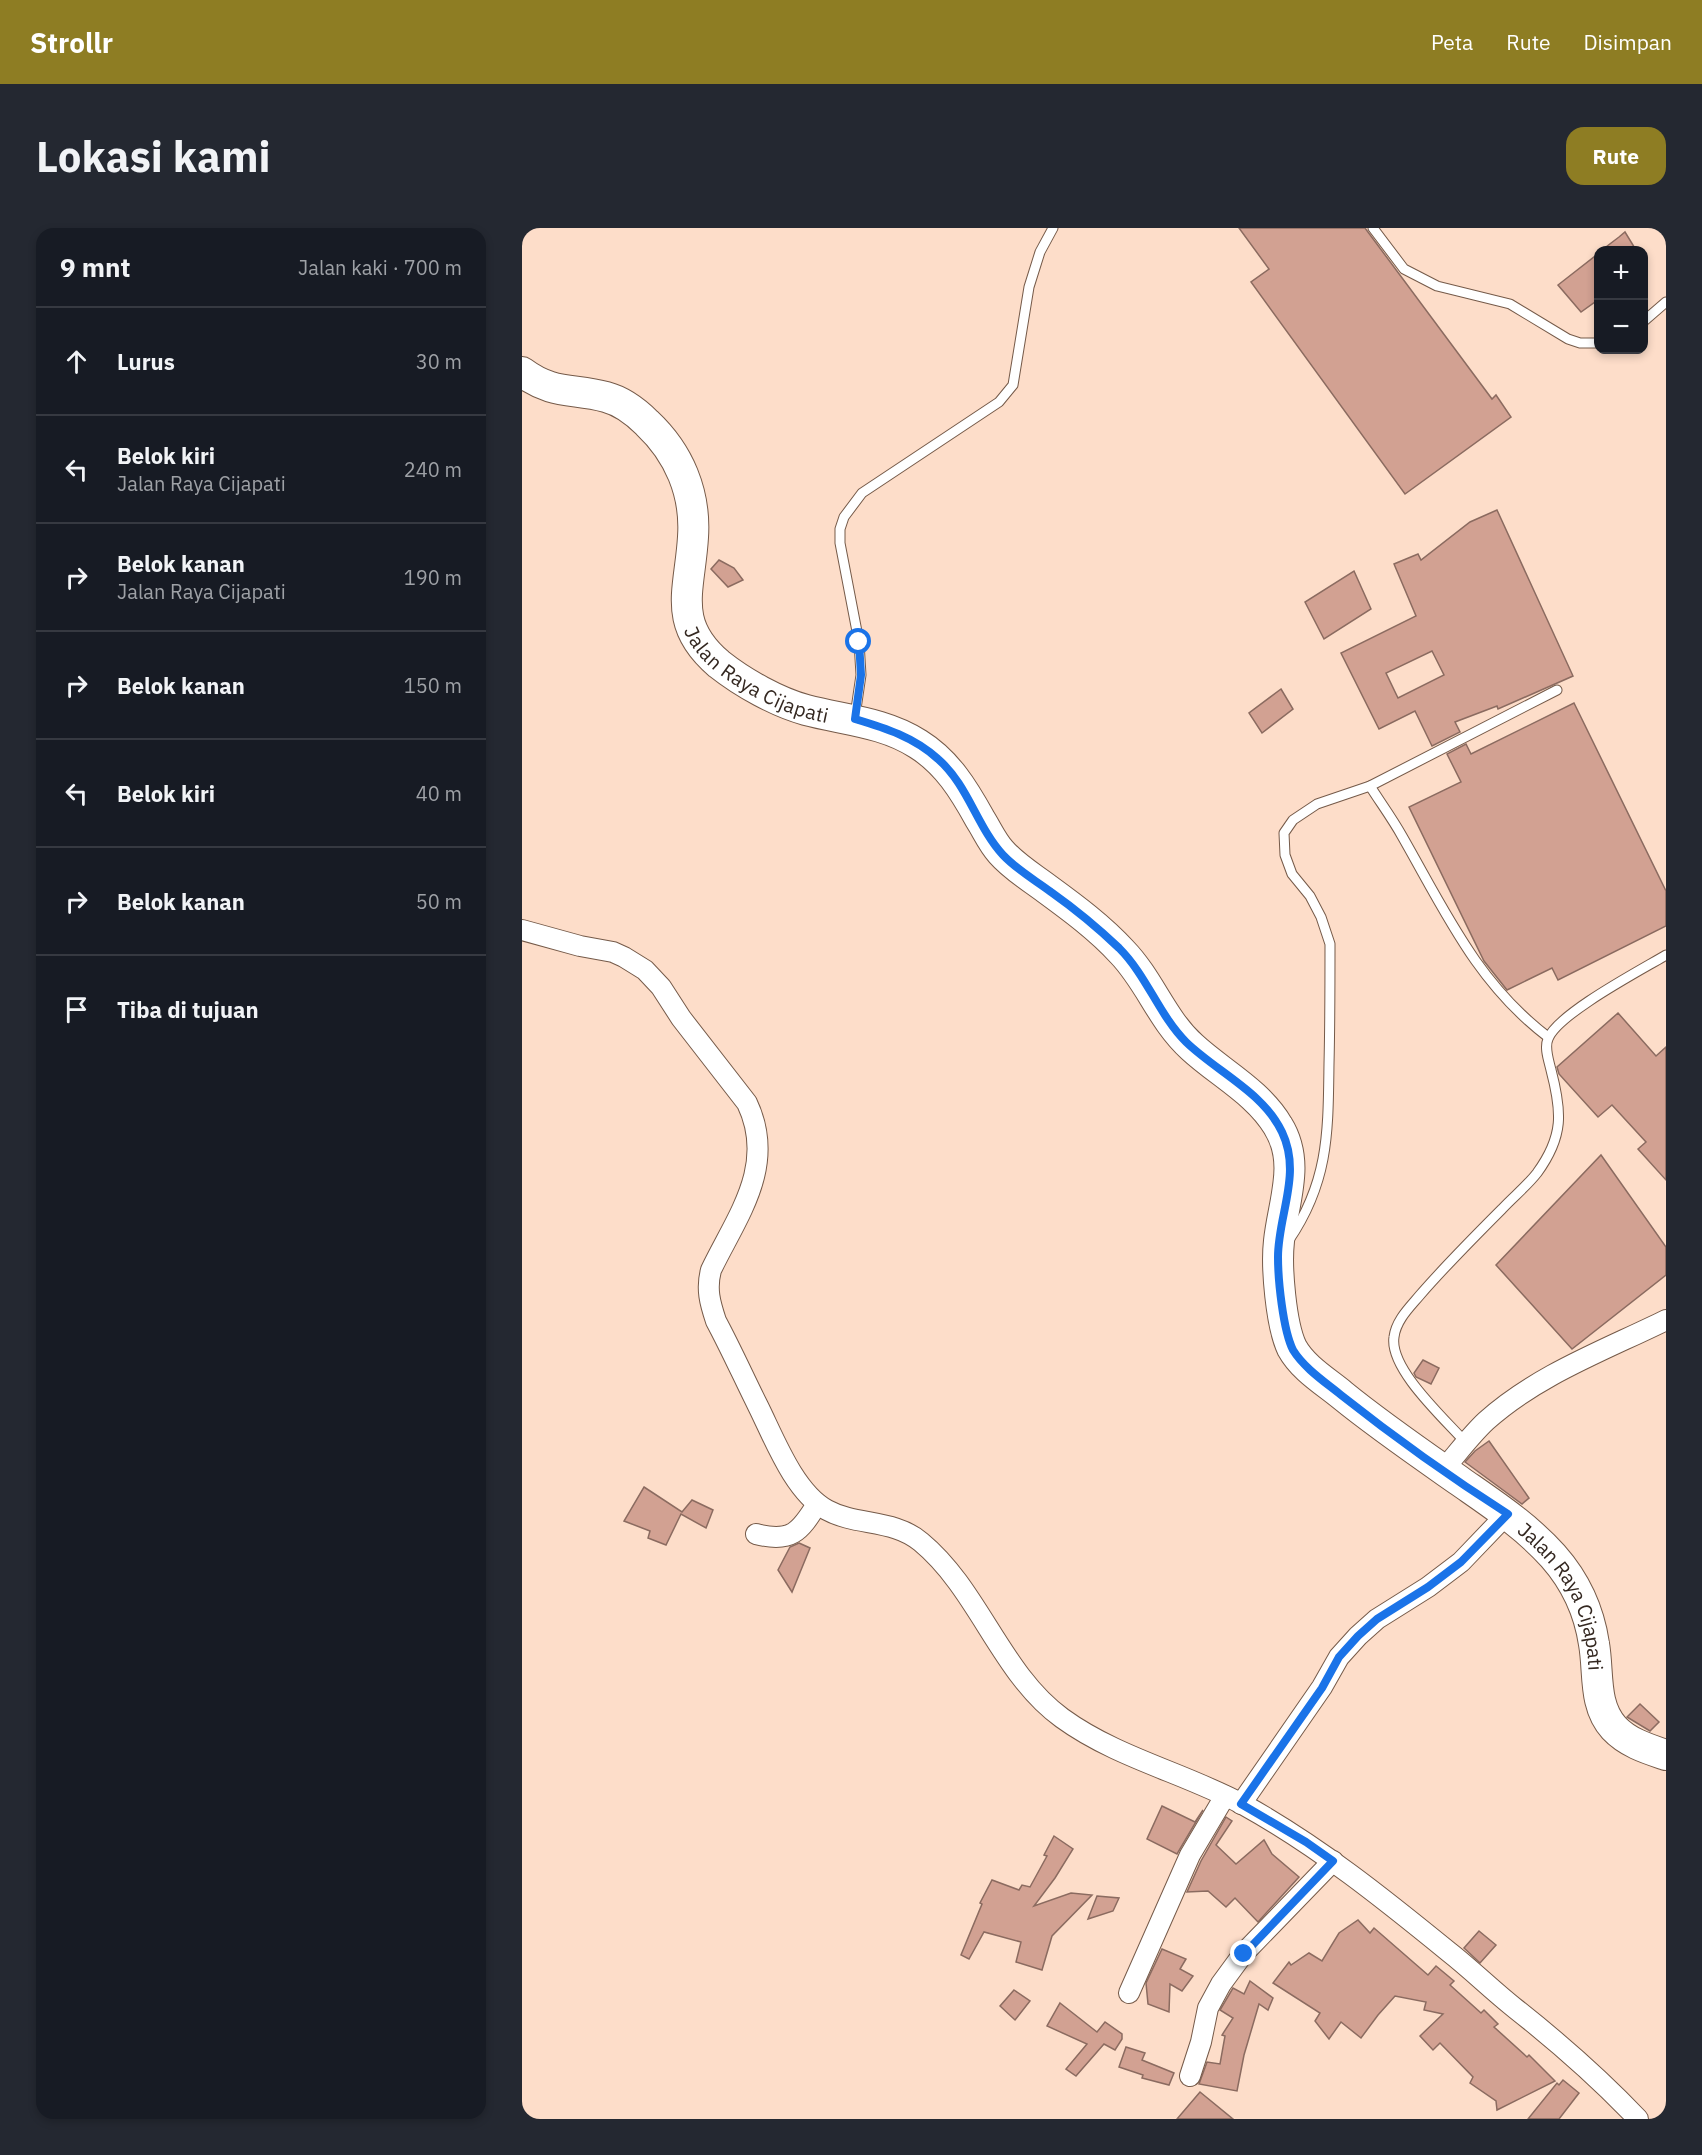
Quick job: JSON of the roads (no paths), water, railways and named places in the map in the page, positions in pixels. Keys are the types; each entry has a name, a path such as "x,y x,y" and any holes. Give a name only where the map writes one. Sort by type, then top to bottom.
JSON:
{"main road":[{"name":"Jalan Raya Cijapati","path":"522,372 550,388 604,397 620,403 645,421 663,440 679,463 690,494 694,532 687,590 688,617 691,630 702,647 720,665 769,694 802,709 855,719 894,731 919,744 940,760 965,792 1002,854 1077,911 1120,949 1146,982 1175,1030 1205,1059 1237,1082 1275,1120 1287,1147 1290,1165 1290,1183 1278,1257 1288,1337 1292,1347 1301,1361 1371,1418 1508,1514 1552,1555 1569,1577 1584,1603 1594,1645 1599,1700 1609,1720 1625,1738 1666,1755"}],"street":[{"path":"522,930 580,946 613,952 645,970 661,987 681,1018 747,1103 754,1119 758,1141 757,1159 746,1204 711,1270 708,1280 709,1299 716,1321 778,1447 799,1482 817,1504 854,1521 879,1523 907,1533 921,1542 951,1575 1026,1685 1041,1702 1092,1737 1233,1800 1306,1842 1449,1952 1546,2033 1638,2119"},
{"path":"1443,1470 1485,1422 1520,1395 1554,1374 1666,1320"},
{"path":"756,1534 771,1538 791,1535 802,1526 817,1504"},
{"path":"1129,1993 1190,1855 1322,1688 1339,1657 1377,1619 1428,1587 1461,1562 1508,1514"},
{"path":"1190,2076 1201,2042 1208,2008 1221,1984 1244,1954 1333,1861"}],"lane":[{"path":"855,719 861,675 859,642 840,543 840,530 844,517 862,493 1008,394 1016,374 1029,287 1040,252 1053,228"},
{"path":"1373,228 1404,269 1437,286 1510,304 1568,339 1580,343 1594,343"},
{"path":"1648,318 1666,302"},
{"path":"1278,1257 1311,1202 1321,1173 1328,1139 1329,1109 1330,944 1322,917 1310,896 1292,874 1285,855 1284,833 1293,820 1317,804 1370,786 1557,690"},
{"path":"1370,786 1401,833 1458,937 1484,974 1524,1020 1548,1037"},
{"path":"1466,1443 1405,1374 1397,1360 1393,1338 1399,1321 1439,1273 1536,1174 1550,1152 1560,1115 1547,1053 1548,1037 1563,1021 1584,1005 1666,955"}]}
